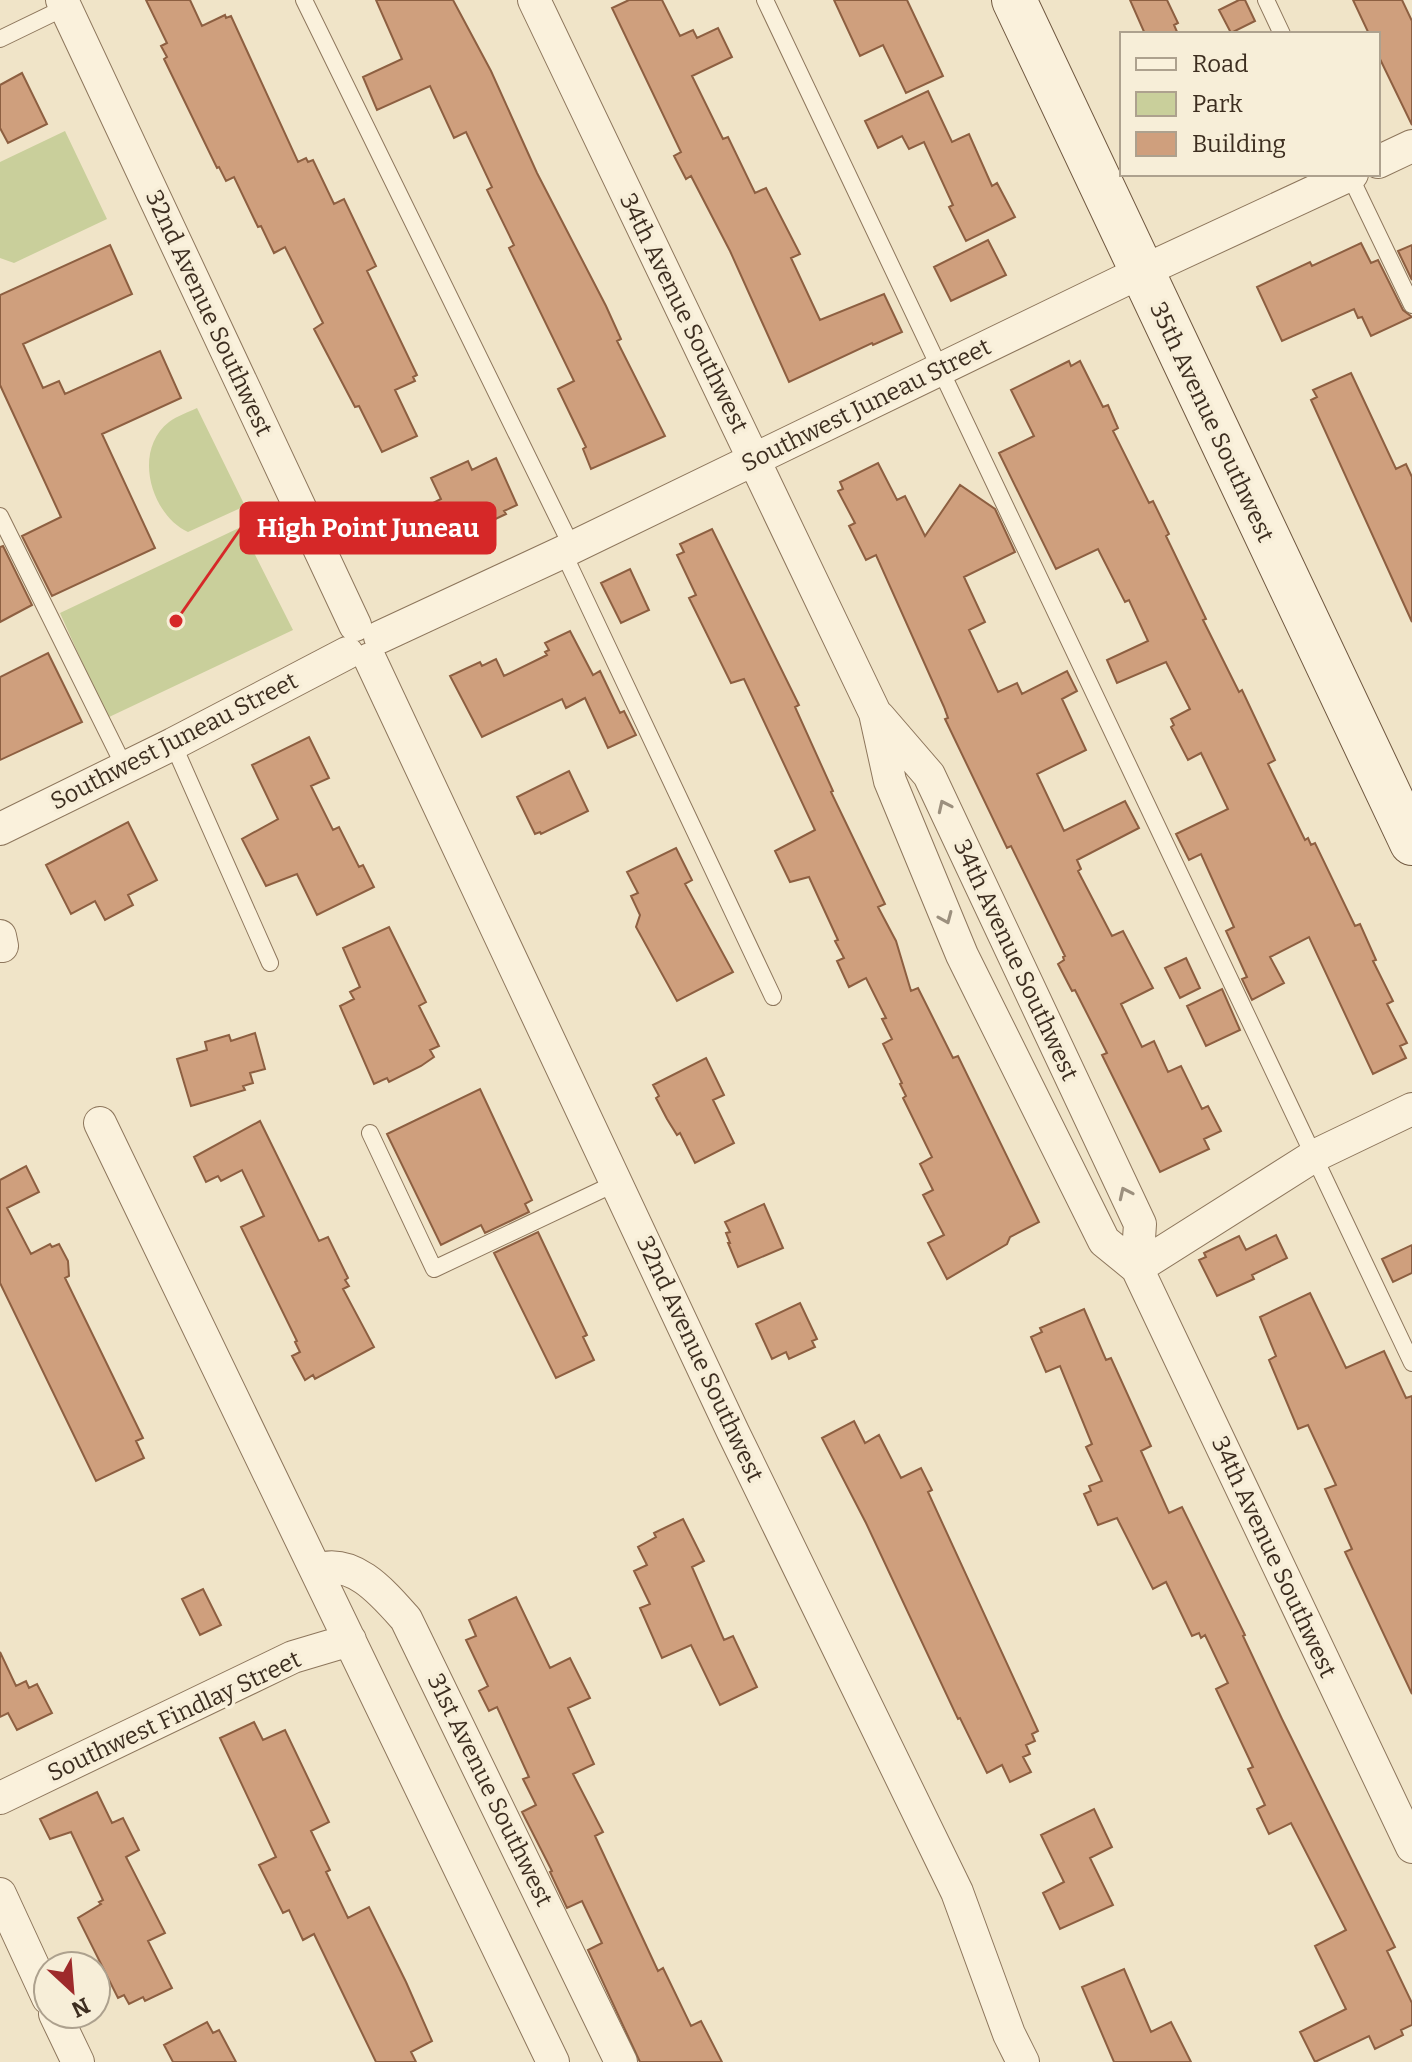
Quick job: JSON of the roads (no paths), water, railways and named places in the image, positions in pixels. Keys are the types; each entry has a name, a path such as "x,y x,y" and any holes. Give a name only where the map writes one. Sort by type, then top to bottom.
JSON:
{"main road":[{"name":"35th Avenue Southwest","path":"1014,0 1412,843"}],"street":[{"name":"34th Avenue Southwest","path":"534,0 875,713 890,781 962,955 1104,1241 1137,1268 1412,1847"},
{"name":"32nd Avenue Southwest","path":"64,4 739,1445 957,1892 1009,2034 1023,2062"},
{"path":"1380,161 1412,146"},
{"name":"Southwest Juneau Street","path":"0,829 173,744 363,644 1346,176"},
{"name":"34th Avenue Southwest","path":"875,713 929,775 936,789 1140,1224 1137,1268"},
{"path":"1137,1268 1314,1156 1412,1109"},
{"path":"100,1123 553,2062"},
{"name":"31st Avenue Southwest","path":"316,1570 330,1565 353,1571 383,1593 406,1619 621,2062"},
{"name":"Southwest Findlay Street","path":"0,1798 293,1657 350,1640"},
{"path":"0,1894 32,1963"},
{"path":"63,2030 78,2062"}],"lane":[{"path":"304,0 568,549 773,997"},
{"path":"765,0 1412,1363"},
{"path":"1266,0 1281,32"},
{"path":"0,39 64,4"},
{"path":"1351,176 1412,305"},
{"path":"0,516 125,768"},
{"path":"173,744 270,963"},
{"path":"370,1133 434,1269 616,1183"}],"place":[{"name":"High Point Juneau","path":"176,621"}]}
